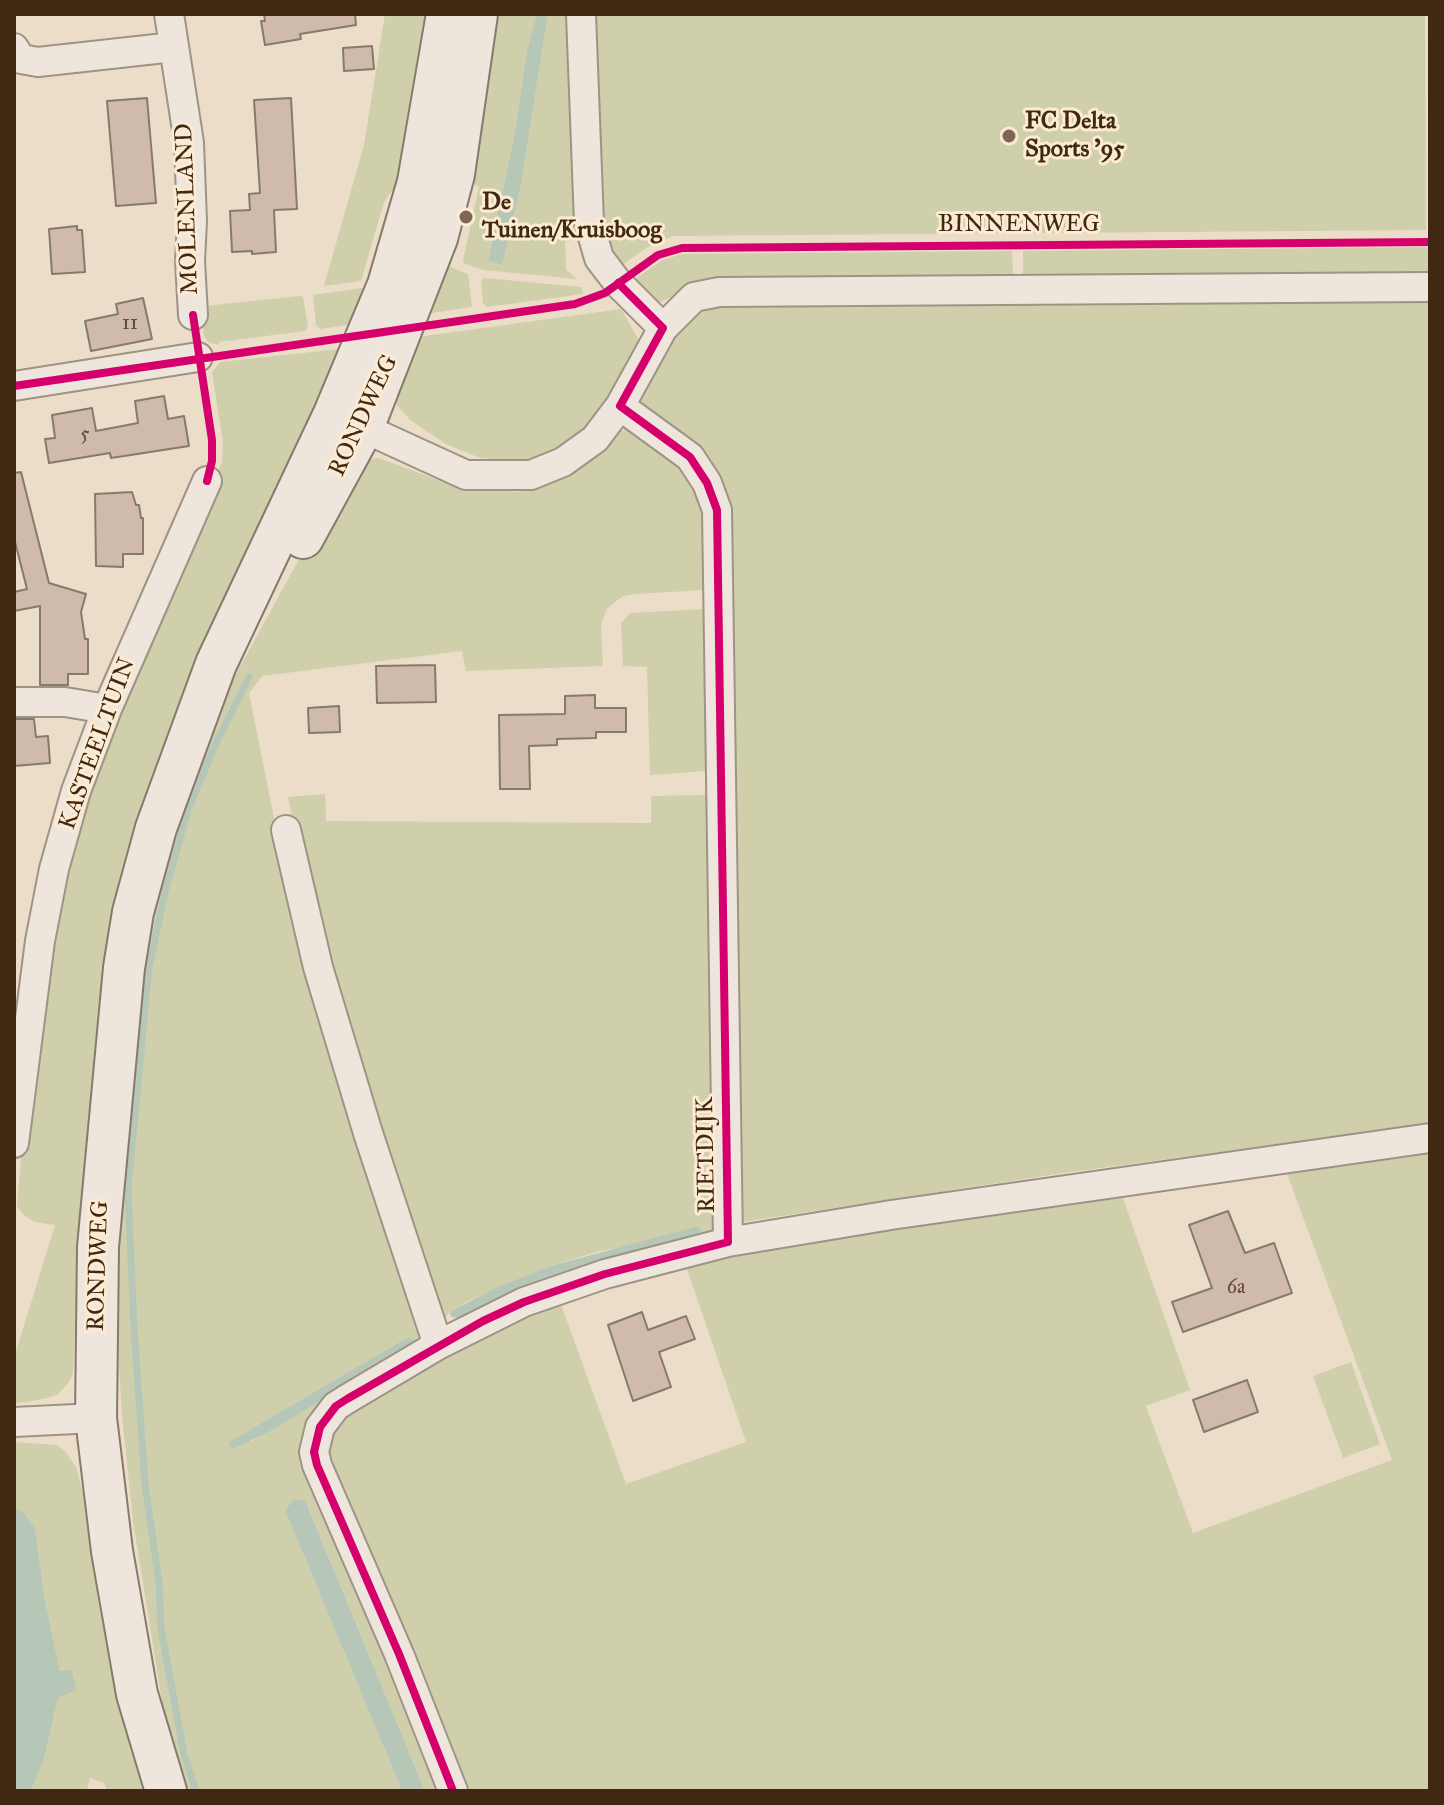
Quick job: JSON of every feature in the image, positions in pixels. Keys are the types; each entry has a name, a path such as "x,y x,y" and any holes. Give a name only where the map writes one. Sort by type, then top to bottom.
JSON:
{"main road":[{"name":"RONDWEG","path":"349,421 418,182 447,14"},
{"name":"RONDWEG","path":"166,1791 137,1694 112,1551 96,1418 99,1234 124,968 133,912 156,828 187,744 437,238 454,174 477,14"}],"street":[{"name":"MOLENLAND","path":"169,14 189,143 193,315"},
{"path":"581,14 589,223 599,258 618,283 663,328"},
{"path":"14,48 21,59 38,62 174,47"},
{"path":"349,421 466,475 531,475 563,462 595,439 620,406 663,328 694,297 719,292 1430,287"},
{"path":"14,386 198,357"},
{"name":"RIETDIJK","path":"620,406 690,457 707,483 717,510 728,1242"},
{"name":"KASTEELTUIN","path":"14,1143 22,1004 76,791 107,709 207,481"},
{"path":"14,702 65,702 107,709"},
{"path":"286,830 318,967 368,1133 438,1345"},
{"name":"RIETDIJK","path":"453,1791 399,1654 317,1465 314,1452 320,1427 336,1406 438,1345 524,1302 567,1286 728,1242 891,1215 1430,1138"},
{"path":"14,1422 96,1418"}],"green space":[{"path":"385,14 440,14 398,189 394,188 384,202 361,281 324,286 364,145"},
{"path":"483,14 537,14 527,50 515,132 488,259 501,265 522,179 548,14 577,14 583,240 565,241 566,270 577,279 483,270 465,264 463,260 479,187 470,183"},
{"name":"FC Delta Sports '95","path":"591,14 1425,14 1426,230 673,236 646,248 615,270 600,246"},
{"path":"1430,247 1430,275 1023,276 1023,251"},
{"path":"1012,251 1013,276 677,295 655,304 629,283 661,261 681,254"},
{"path":"448,266 468,274 472,307 425,314"},
{"path":"484,278 581,287 583,294 487,307 483,303 481,282"},
{"path":"362,288 370,290 362,323 320,329 316,325 313,295"},
{"path":"1430,296 1430,1124 1063,1173 742,1222 726,521 645,414 640,395 678,330 708,306 749,302"},
{"path":"303,297 308,326 305,331 219,342 219,345 208,342 204,335 201,310 204,306"},
{"path":"621,309 641,344 604,408 571,443 552,454 521,462 480,458 446,444 410,420 396,404 393,380 410,338"},
{"path":"357,347 183,723 88,1193 77,1284 73,1373 58,1394 14,1404 14,1358 55,1225 35,1222 17,1207 31,1034 59,879 103,727 222,462 223,443 212,372 220,362"},
{"path":"634,429 678,457 709,511 705,590 636,594 616,601 607,609 601,624 603,666 466,671 462,651 262,676 249,693 283,863 423,1342 315,1420 447,1791 425,1791 308,1506 303,1500 293,1500 285,1510 402,1791 180,1791 170,1751 133,1521 122,1415 114,1283 113,1204 155,876 224,696 331,501 366,460 379,458 456,487 519,492 550,483 574,469 613,432","holes":["411,1338 412,1346 269,1432 252,1441 229,1442"]},
{"path":"704,609 712,618 707,771 650,775 647,667 623,666 621,623 630,613"},
{"path":"325,794 326,821 651,823 651,796 708,795 716,1232 600,1251 551,1266 470,1300 445,1318 377,1124 312,908 288,797"},
{"path":"1430,1143 1430,1791 462,1791 326,1471 325,1435 336,1416 558,1296 626,1484 746,1442 684,1260 1119,1187 1190,1390 1146,1406 1193,1533 1392,1460 1284,1165"},
{"path":"1351,1362 1380,1444 1343,1458 1313,1376"},
{"path":"14,1442 56,1445 64,1450 76,1467 83,1493 99,1607 114,1676 151,1791 107,1791 104,1783 90,1778 87,1791 31,1791 44,1759 58,1697 75,1690 72,1670 60,1671 44,1595 35,1527 14,1506"}],"shaded area":[{"path":"537,14 548,14 522,179 502,265 488,260 515,132 527,50"},
{"path":"698,1226 702,1234 546,1279 457,1318 450,1314 498,1287 551,1266"},
{"path":"408,1337 414,1340 412,1346 269,1432 231,1450 229,1442"},
{"path":"293,1500 306,1502 425,1791 402,1791 285,1510"},
{"path":"14,1506 35,1527 44,1595 60,1671 72,1670 76,1690 58,1698 44,1759 31,1791 14,1791"}],"building":[{"path":"264,14 355,14 356,25 300,34 301,39 265,45 261,21 265,21"},
{"path":"372,46 374,69 344,71 343,48"},
{"path":"147,98 156,203 116,206 107,101"},
{"path":"291,98 297,209 274,210 276,252 232,252 230,211 250,210 249,194 260,193 254,100"},
{"path":"77,226 77,230 82,230 85,272 52,274 49,229"},
{"path":"143,298 152,339 91,351 85,321 118,314 116,304"},
{"path":"164,396 168,419 184,416 189,446 111,458 110,453 49,463 45,439 55,438 52,415 92,408 96,431 138,423 135,401"},
{"path":"21,472 49,583 86,594 81,612 85,639 88,639 88,674 68,674 68,685 40,685 40,606 14,611 14,592 27,589 14,538 14,473"},
{"path":"132,492 143,518 143,554 123,554 123,567 96,566 95,494"},
{"path":"435,665 436,702 377,703 376,666"},
{"path":"595,695 595,708 626,708 626,732 596,732 596,738 557,739 557,745 529,746 530,789 500,789 499,715 565,714 565,696"},
{"path":"339,706 340,732 309,733 308,708"},
{"path":"14,719 34,719 36,737 48,736 50,763 14,766"},
{"path":"1228,1211 1245,1253 1274,1243 1292,1293 1183,1332 1172,1302 1212,1288 1189,1225"},
{"path":"642,1312 648,1330 686,1316 695,1339 659,1352 671,1387 633,1401 608,1325"},
{"path":"1247,1380 1258,1412 1204,1432 1193,1400"}],"waterway":[{"path":"196,1791 184,1754 161,1629 159,1582 145,1484 128,1188 149,967 166,888 187,813 215,745 249,677"}],"cycle path":[{"name":"BINNENWEG","path":"14,386 575,304 605,293 658,255 682,248 1430,242"},
{"path":"453,1791 399,1654 317,1465 314,1452 320,1427 336,1406 347,1399 483,1321 524,1302 605,1274 728,1242 717,510 707,483 690,457 620,406 663,328 618,283"},
{"path":"193,315 212,440 212,461 207,481"}],"place":[{"name":"FC Delta Sports '95","path":"1009,136"},
{"name":"De Tuinen/Kruisboog","path":"466,217"}]}
